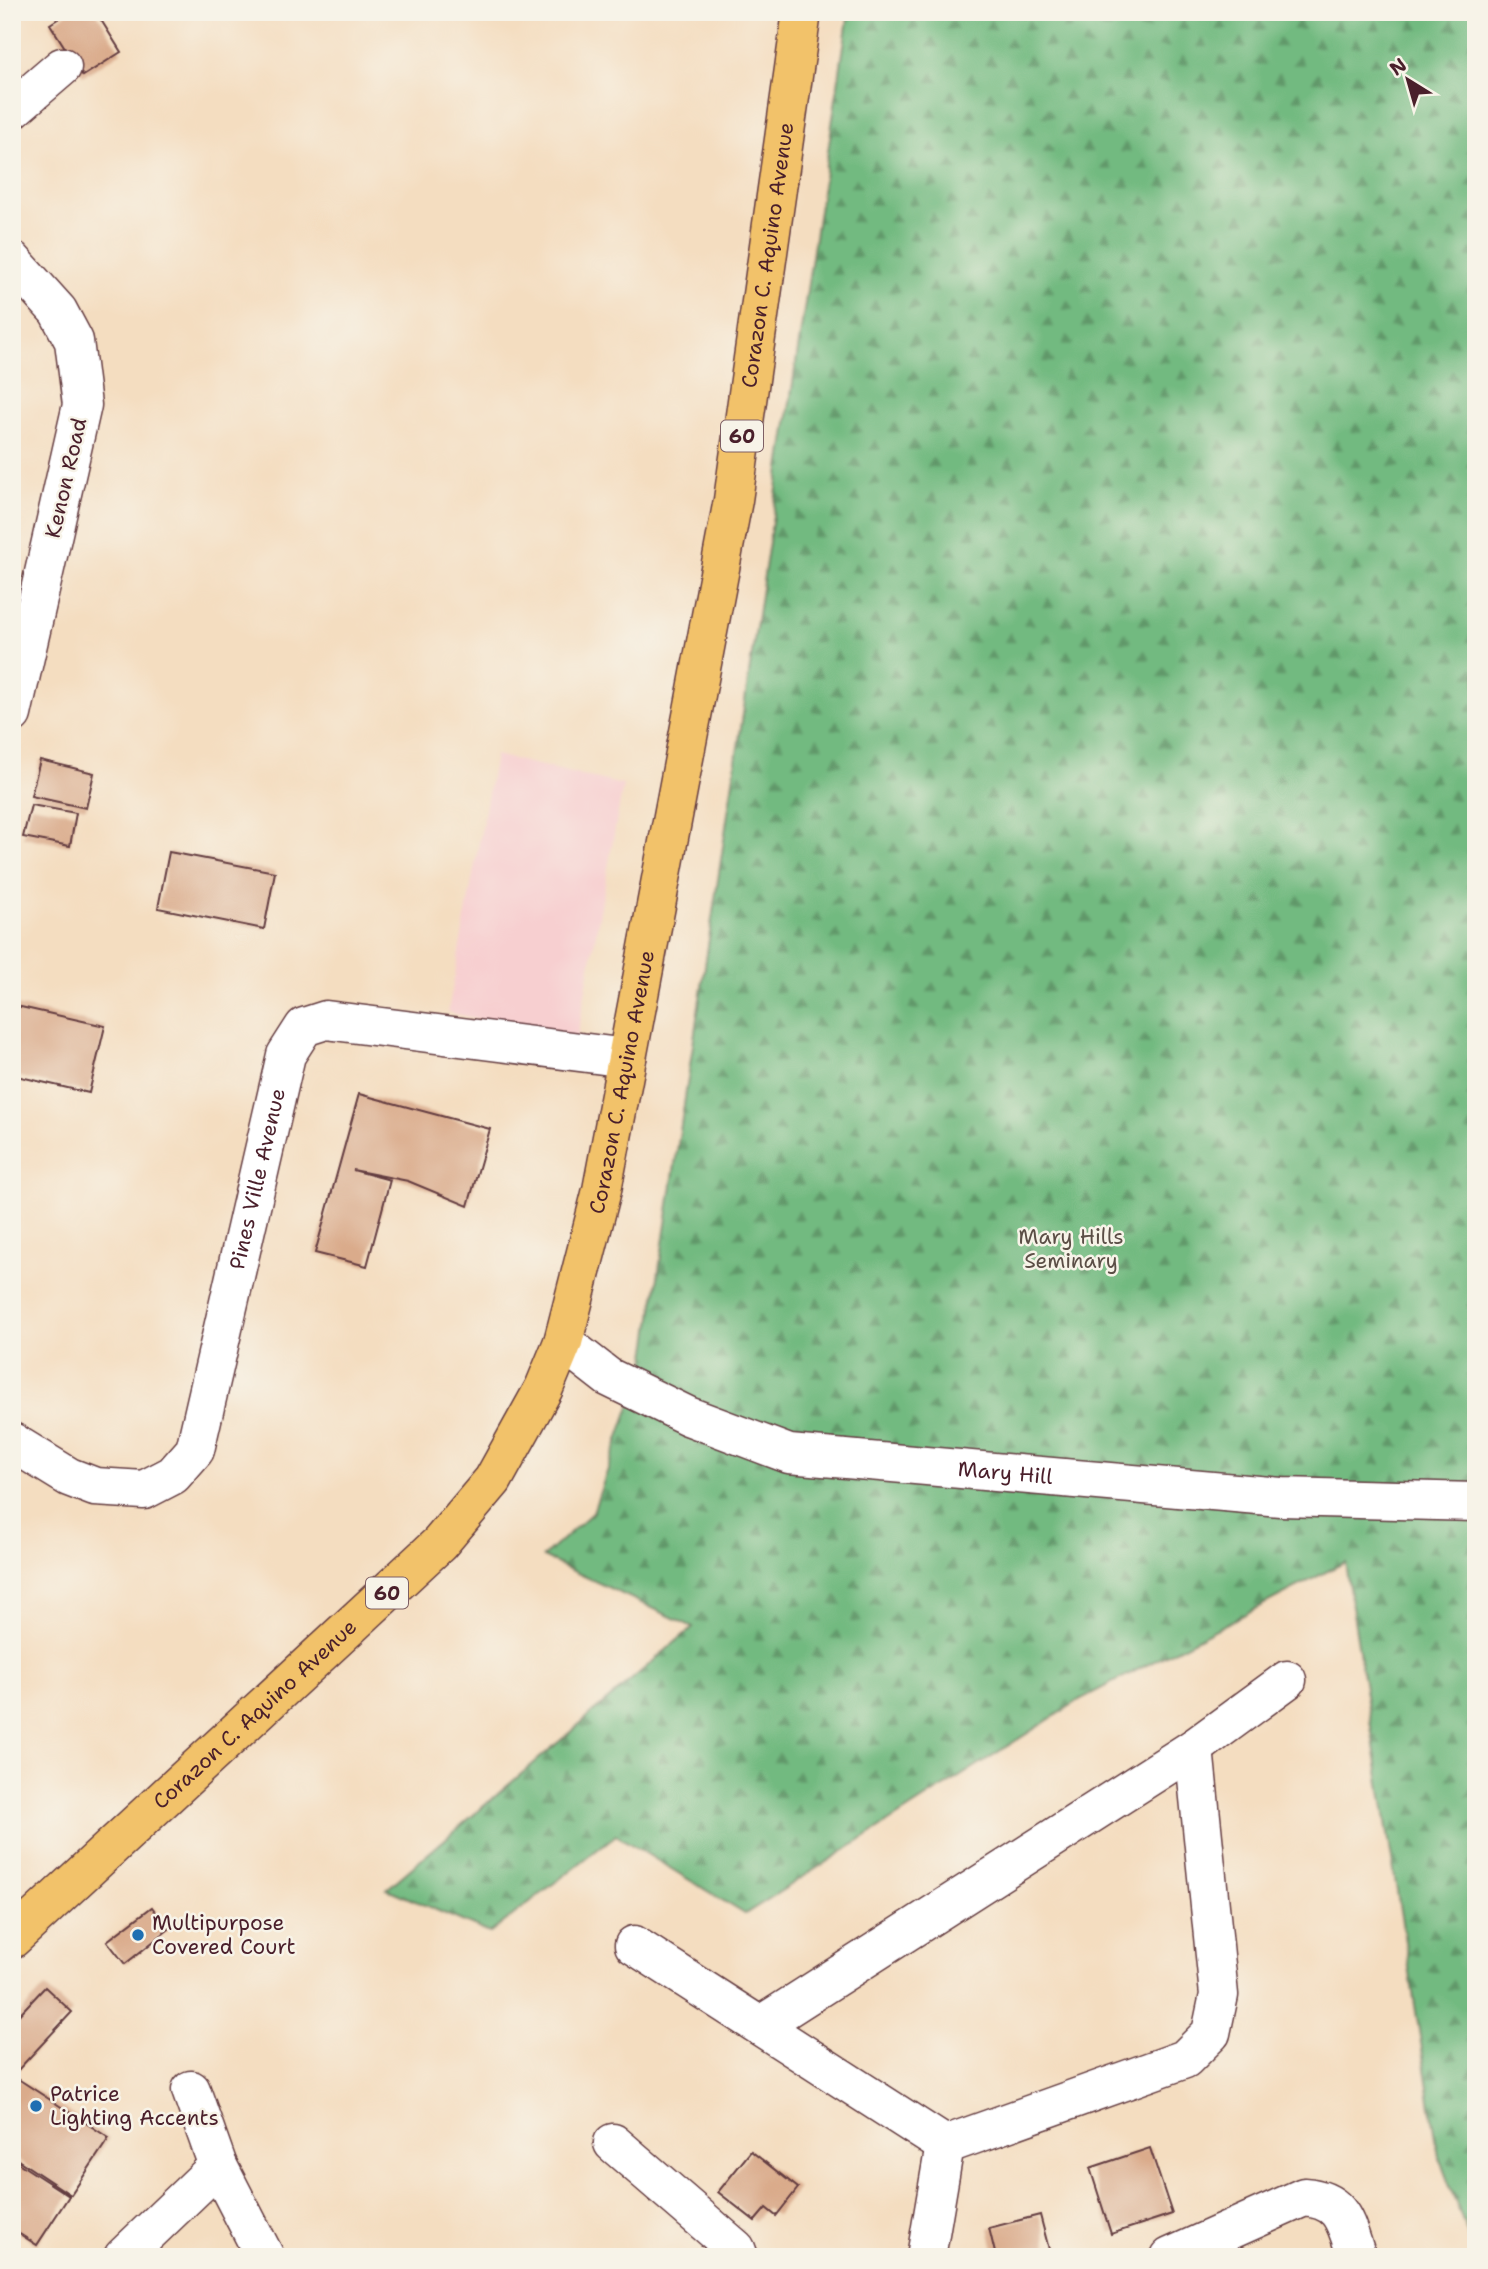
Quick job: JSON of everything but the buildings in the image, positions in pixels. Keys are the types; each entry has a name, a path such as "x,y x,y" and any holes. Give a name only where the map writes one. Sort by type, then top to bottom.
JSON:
{"main road":[{"name":"Corazon C. Aquino Avenue","path":"12,1939 439,1544 493,1480 544,1388 563,1342 602,1190 733,500 802,12"}],"street":[{"path":"12,110 62,67"},
{"name":"Kenon Road","path":"12,260 58,311 74,341 82,405 18,659 12,714"},
{"name":"Pines Ville Avenue","path":"12,1442 69,1478 95,1487 144,1490 173,1475 195,1450 286,1055 304,1027 326,1020 627,1058"},
{"name":"Mary Hill","path":"563,1342 608,1377 688,1416 789,1454 1281,1497 1476,1502"},
{"path":"761,2025 1194,1748 1287,1680"},
{"path":"945,2145 1185,2059 1210,2034 1219,1995 1194,1748"},
{"path":"634,1945 945,2145"},
{"path":"191,2090 218,2166 265,2257"},
{"path":"614,2143 736,2249 739,2257"},
{"path":"926,2257 945,2145"},
{"path":"123,2257 218,2166"},
{"path":"1170,2257 1304,2197 1322,2198 1340,2212 1357,2257"}],"shaded area":[{"path":"495,755 623,785 576,1043 448,1012"}],"green space":[{"name":"Mary Hills Seminary","path":"849,12 1476,12 1476,2257 1439,2157 1345,1562 1081,1699 745,1914 616,1835 490,1933 387,1889 693,1627 543,1557 593,1512 645,1363"}],"place":[{"name":"Multipurpose Covered Court","path":"138,1935"},
{"name":"Patrice Lighting Accents","path":"36,2106"}]}
